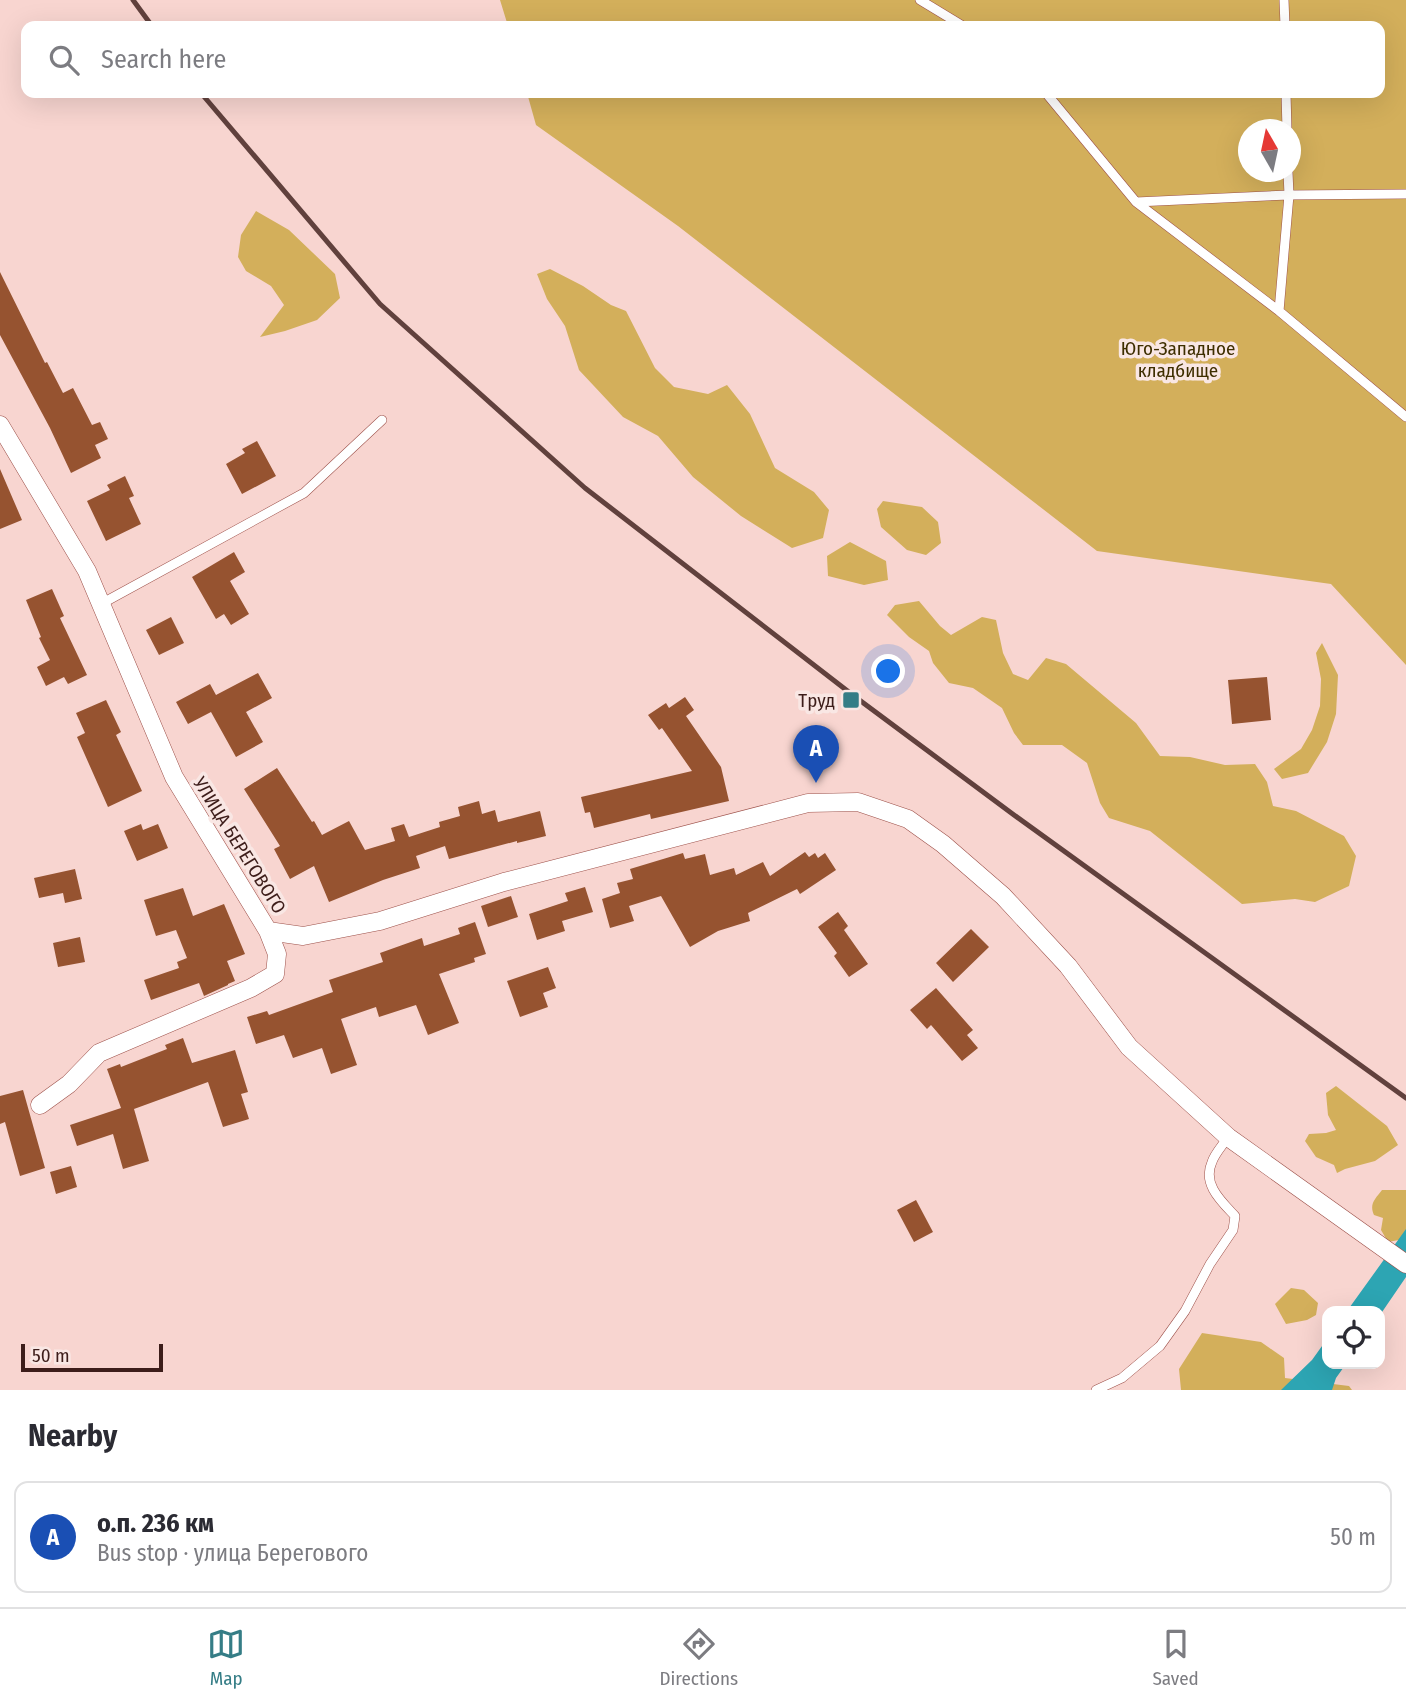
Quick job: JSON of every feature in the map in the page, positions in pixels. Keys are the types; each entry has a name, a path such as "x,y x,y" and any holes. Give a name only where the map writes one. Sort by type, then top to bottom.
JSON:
{"street":[{"name":"УЛИЦА БЕРЕГОВОГО","path":"0,425 88,572 174,777 268,931 303,936 380,921 504,882 808,803 858,802 908,819 943,844 1003,896 1068,966 1129,1047 1228,1138 1406,1264"},
{"path":"40,1105 69,1084 99,1053 251,989 275,974 278,954 268,931"}],"lane":[{"path":"920,0 955,21"},
{"path":"1284,0 1285,21"},
{"path":"1050,98 1136,202 1279,311 1406,417"},
{"path":"1286,98 1287,119"},
{"path":"1279,311 1288,182"},
{"path":"1136,202 1289,195 1406,194"},
{"path":"101,604 304,492 382,420"},
{"path":"1096,1390 1122,1378 1160,1346 1185,1311 1210,1264 1233,1230 1235,1216 1217,1196 1208,1178 1212,1161 1228,1138"}],"green space":[{"name":"Юго-Западное кладбище","path":"500,0 1406,0 1406,665 1331,584 1097,551 678,226 536,125 528,98 1385,98 1385,21 506,21"},
{"path":"256,211 289,230 335,274 340,298 317,320 260,337 284,305 271,286 246,271 238,257 241,235"},
{"path":"550,269 626,311 655,368 674,387 708,394 727,385 750,414 775,468 814,492 829,510 823,538 792,548 741,516 693,477 658,436 623,417 579,370 565,326 547,299 537,274"},
{"path":"883,501 922,507 938,522 941,543 926,555 907,550 881,527 877,509"},
{"path":"850,542 886,561 888,580 864,585 828,576 827,556"},
{"path":"919,601 951,635 982,617 996,620 1003,653 1013,674 1028,680 1046,658 1066,664 1136,723 1160,756 1190,757 1225,765 1255,764 1267,782 1273,806 1296,811 1344,836 1356,856 1349,886 1315,902 1295,899 1242,904 1150,831 1109,818 1100,803 1087,763 1062,745 1023,745 1002,708 973,688 949,683 933,663 929,651 909,637 887,615 895,605"},
{"path":"1322,643 1338,675 1336,714 1327,742 1308,773 1282,779 1274,769 1301,749 1312,730 1320,706 1321,679 1316,653"},
{"path":"1336,1086 1387,1126 1398,1145 1375,1161 1337,1173 1334,1165 1316,1157 1305,1141 1309,1134 1336,1130 1328,1115 1326,1093"},
{"path":"1382,1190 1406,1190 1404,1239 1388,1242 1381,1230 1383,1218 1374,1215 1372,1205"},
{"path":"1291,1288 1304,1290 1318,1303 1316,1315 1307,1320 1286,1324 1275,1304"},
{"path":"1202,1333 1261,1342 1284,1358 1285,1378 1349,1386 1352,1390 1181,1390 1179,1369"}],"water":[{"path":"1406,1229 1406,1277 1385,1308 1351,1306"},
{"path":"1322,1346 1322,1369 1342,1369 1332,1390 1281,1390 1312,1360"}],"building":[{"path":"0,272 45,363 47,362 63,393 73,388 92,425 100,422 108,439 95,445 101,458 71,473 0,335"},
{"path":"257,441 276,476 242,494 226,464 245,453 242,449"},
{"path":"0,469 22,520 0,529"},
{"path":"125,476 134,496 129,498 141,524 106,541 87,501 110,490 107,485"},
{"path":"234,552 245,572 230,581 249,614 231,625 224,614 216,619 192,577"},
{"path":"52,589 64,616 60,618 87,675 68,684 64,677 46,686 37,667 50,660 26,600"},
{"path":"171,617 184,643 159,655 146,630"},
{"path":"258,673 272,698 246,712 263,742 236,757 211,712 188,724 176,702 210,684 216,695"},
{"path":"1267,677 1271,720 1232,724 1228,680"},
{"path":"685,697 694,710 686,716 721,767 729,801 651,819 650,814 594,828 590,812 585,813 581,797 692,771 662,728 659,730 648,715 666,703 669,708"},
{"path":"106,700 121,732 116,735 142,791 108,807 77,737 85,733 76,713"},
{"path":"277,768 322,835 349,821 365,850 395,841 391,828 404,824 409,837 440,827 439,822 460,816 458,807 479,801 482,814 495,810 498,822 540,811 546,836 449,859 445,846 416,856 420,868 329,902 314,866 290,879 274,849 280,846 244,789"},
{"path":"141,824 143,830 158,824 168,848 137,861 124,831"},
{"path":"805,852 809,857 815,853 818,858 825,853 836,870 800,894 797,889 748,913 750,921 718,931 690,947 661,896 629,906 634,921 610,928 602,899 620,893 617,883 633,879 630,869 683,853 685,859 705,854 710,875 734,868 736,875 763,862 770,876"},
{"path":"75,869 82,899 65,903 63,893 39,898 34,878"},
{"path":"585,887 593,912 562,921 565,931 537,940 529,914 568,901 565,893"},
{"path":"183,888 193,916 224,904 245,954 227,961 235,981 228,985 204,996 199,983 151,1000 144,980 179,968 177,962 187,958 176,930 156,936 144,900"},
{"path":"511,896 518,917 488,927 481,906"},
{"path":"838,912 848,926 844,930 868,964 849,977 834,956 837,953 818,927"},
{"path":"475,922 486,954 474,958 475,962 439,974 459,1023 428,1035 416,1005 379,1017 376,1007 341,1019 357,1065 331,1074 322,1048 293,1058 284,1035 256,1044 247,1017 267,1011 269,1015 333,992 329,980 383,962 380,953 422,938 424,946 460,934 458,928"},
{"path":"971,929 989,947 953,982 936,963"},
{"path":"80,937 85,962 58,967 53,943"},
{"path":"548,967 556,988 543,993 548,1007 520,1017 507,981"},
{"path":"936,988 973,1030 967,1035 978,1048 962,1061 931,1025 927,1029 910,1010"},
{"path":"183,1038 192,1063 235,1050 248,1092 241,1094 249,1119 223,1127 208,1082 134,1109 149,1161 123,1169 113,1134 77,1146 70,1125 121,1108 107,1069 120,1064 121,1067 167,1049 165,1045"},
{"path":"23,1090 45,1168 20,1176 5,1122 0,1124 0,1096"},
{"path":"71,1166 77,1187 56,1194 50,1172"},
{"path":"916,1200 933,1232 914,1242 897,1210"}],"railway":[{"path":"133,0 148,21"},
{"path":"205,98 380,304 585,488 854,696 1014,815 1406,1098"}],"place":[{"name":"Труд","path":"851,700"},
{"name":"о.п. 236 км","path":"816,783"}]}
